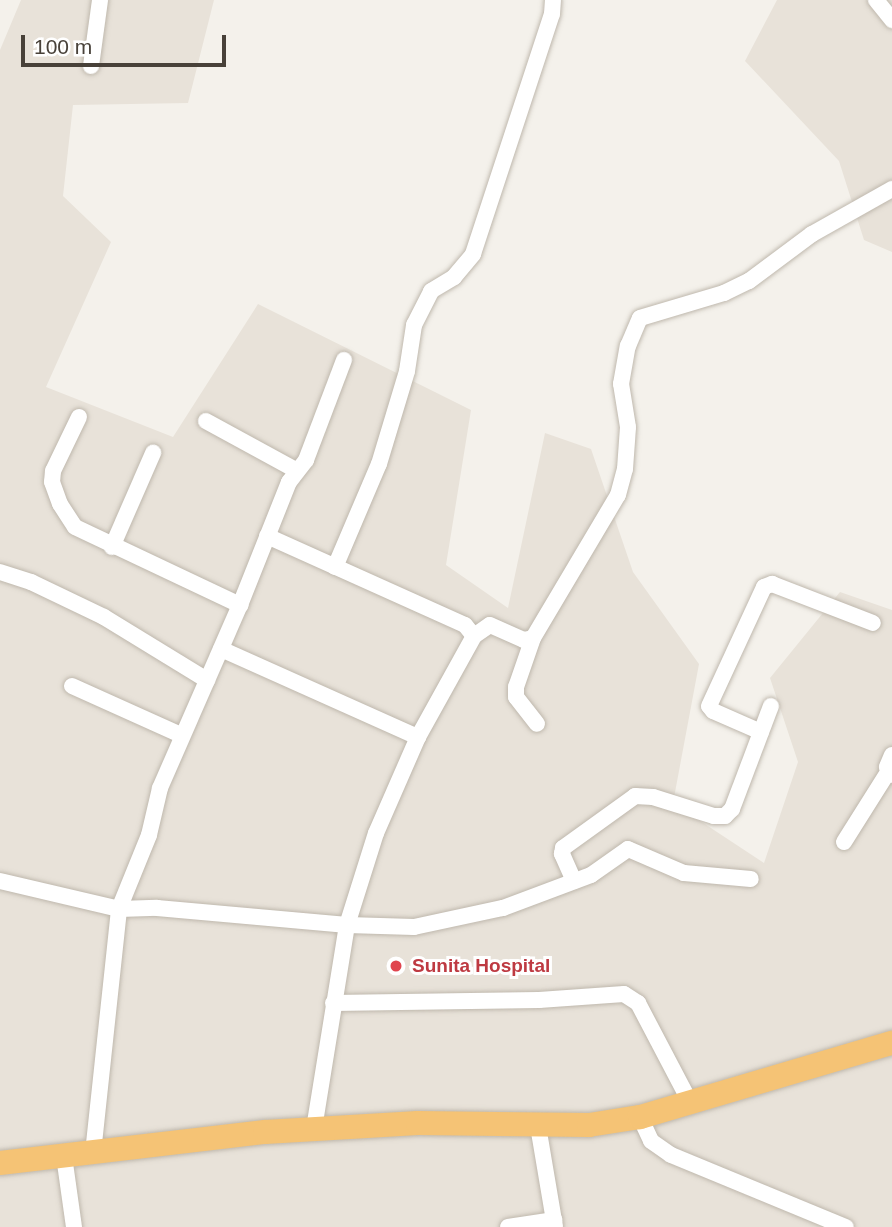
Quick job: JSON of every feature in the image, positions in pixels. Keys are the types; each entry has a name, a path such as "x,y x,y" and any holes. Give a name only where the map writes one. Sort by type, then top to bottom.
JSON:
{"highway":[{"path":"0,1163 314,1129 418,1123 589,1125 640,1117 892,1043"}],"street":[{"path":"91,66 100,0"},
{"path":"335,567 379,464 407,371 414,326 432,291 454,277 473,254 552,14 553,0"},
{"path":"876,0 892,20"},
{"path":"537,724 516,697 516,687 533,638 622,483 628,420 621,384 628,346 640,318 724,293 748,281 812,234 892,189"},
{"path":"93,1153 119,909 149,835 157,796 181,735 240,605 289,482 306,460 344,360"},
{"path":"79,417 53,471 52,482 60,504 75,527 112,547 240,605"},
{"path":"206,421 296,470"},
{"path":"112,547 153,453"},
{"path":"267,536 465,625 474,636"},
{"path":"0,572 32,582 103,617 207,680"},
{"path":"761,732 713,711 709,706 764,587 772,584 873,623"},
{"path":"314,1129 347,925 376,833 418,737 474,636 490,625 524,640 533,638"},
{"path":"221,649 418,737"},
{"path":"72,686 181,735"},
{"path":"574,881 562,854 563,848 635,796 653,797 714,816 725,816 732,809 771,706"},
{"path":"844,842 890,774 892,755"},
{"path":"0,881 119,909 157,908 347,925 433,925 503,908 591,875 628,849 684,873 751,880"},
{"path":"333,1003 539,1000 624,994 638,1003 690,1102"},
{"path":"640,1117 651,1141 671,1156 824,1223 846,1227"},
{"path":"508,1227 555,1224 538,1126"},
{"path":"64,1156 74,1227"}],"shaded area":[{"path":"21,0 214,0 188,103 73,105 63,196 111,242 46,387 173,437 258,304 471,410 446,565 508,608 545,433 591,449 633,572 699,664 673,803 764,863 798,762 770,678 840,592 892,610 892,1227 0,1227 0,50"},
{"path":"777,0 892,0 892,252 864,240 839,161 745,61"}],"place":[{"name":"Sunita Hospital","path":"396,966"}]}
